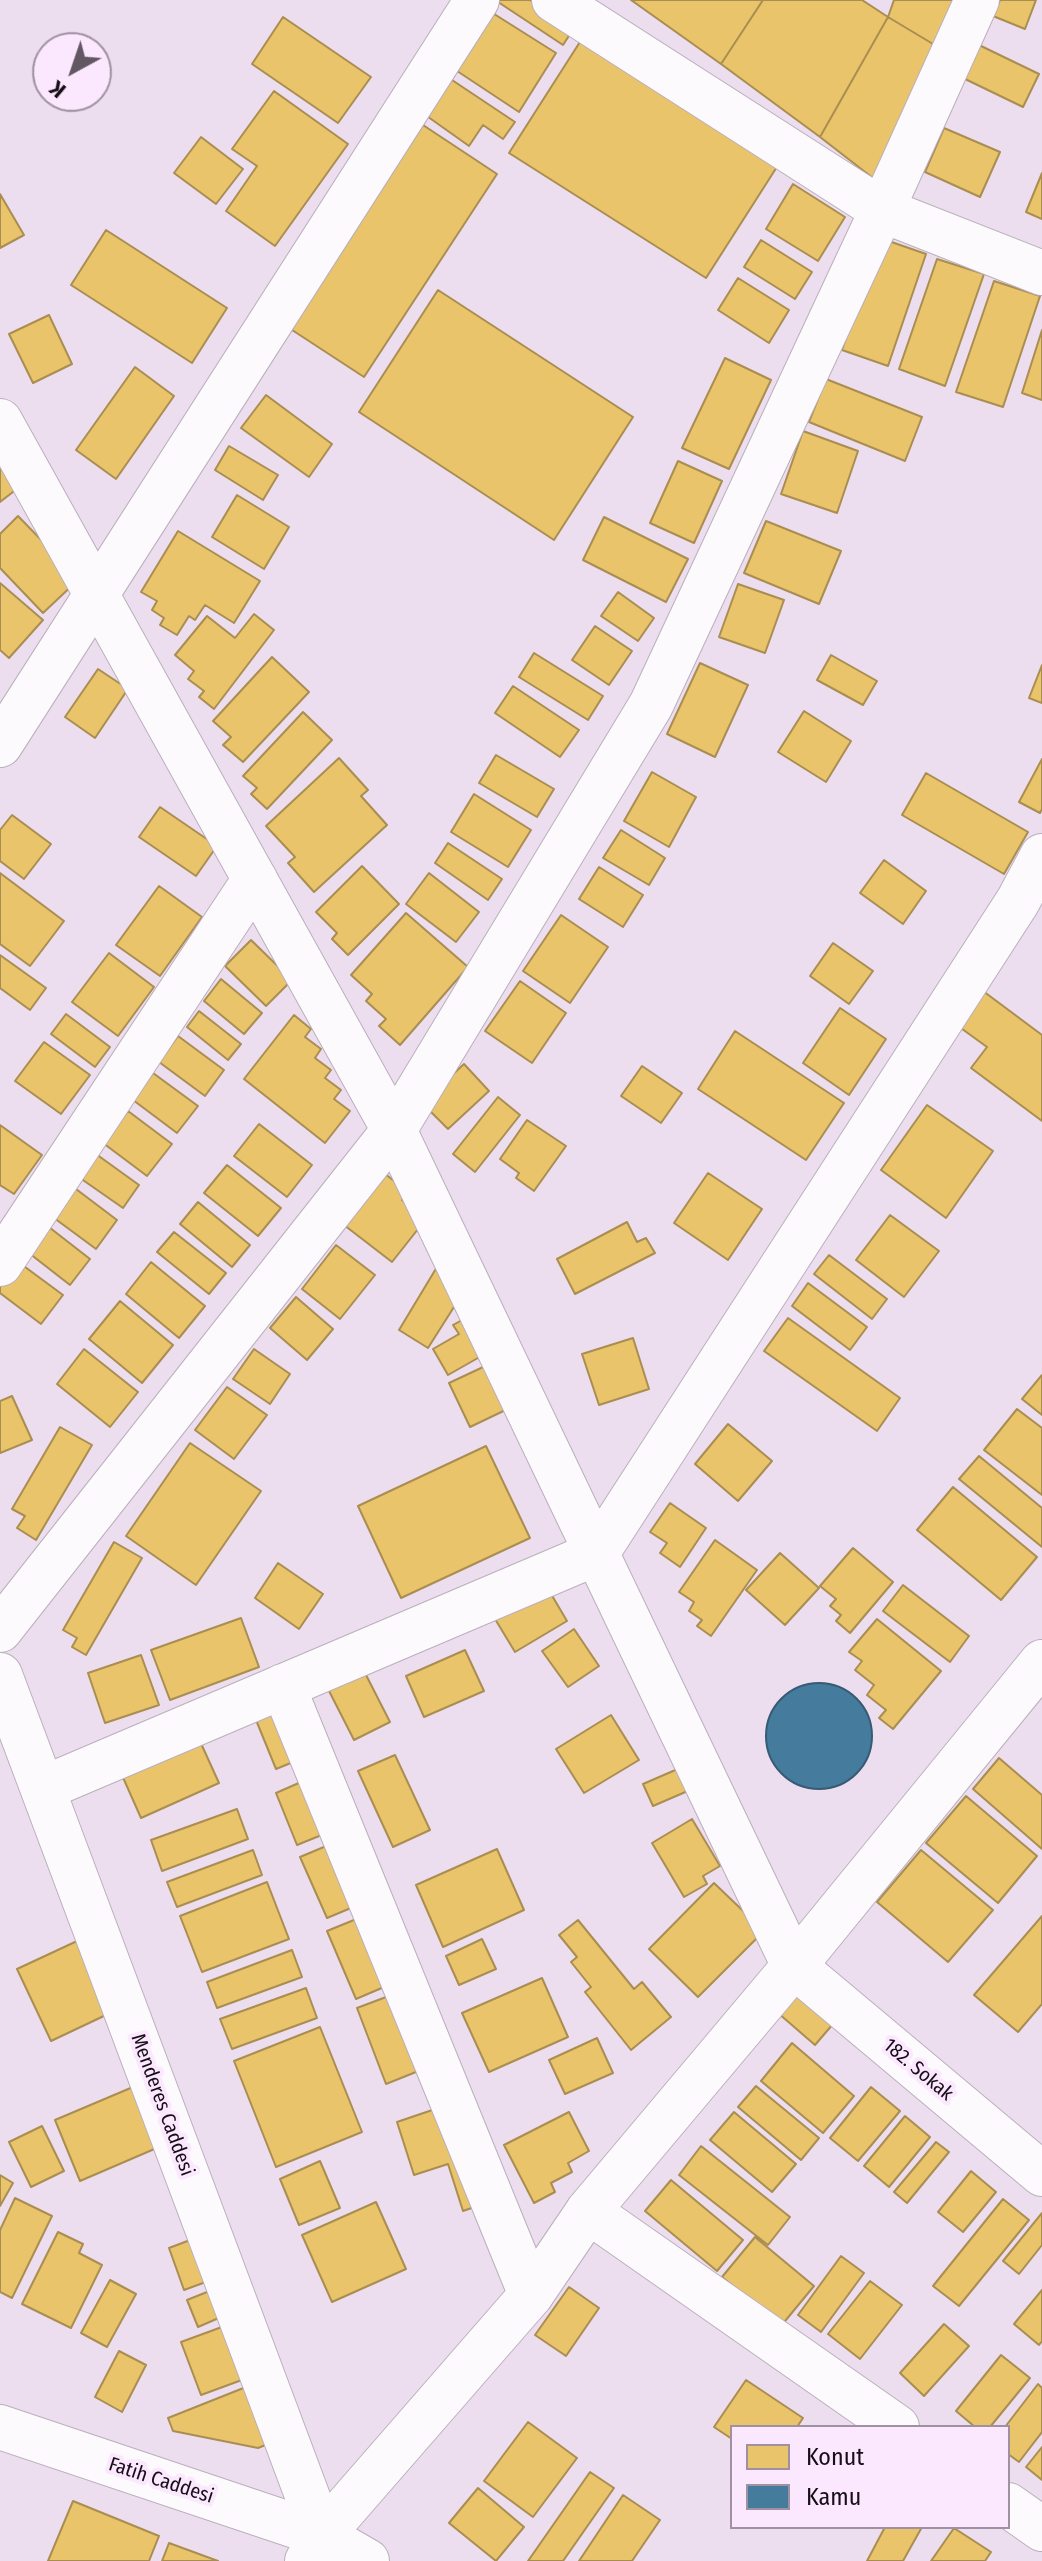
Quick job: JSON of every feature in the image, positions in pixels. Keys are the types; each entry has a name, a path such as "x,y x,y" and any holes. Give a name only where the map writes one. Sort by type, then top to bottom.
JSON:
{"street":[{"path":"0,745 477,0"},
{"path":"554,0 882,210 1042,273"},
{"path":"0,1630 394,1130 651,705 977,0"},
{"path":"0,421 394,1130 794,1966"},
{"path":"44,1788 597,1553 1018,901 1042,856"},
{"path":"0,1264 255,879"},
{"path":"315,2548 531,2295 588,2211 794,1966 1042,1662"},
{"name":"Menderes Caddesi","path":"0,1675 44,1788 315,2548"},
{"path":"283,1686 531,2295"},
{"name":"182. Sokak","path":"794,1966 1042,2174"},
{"path":"588,2211 894,2425"},
{"name":"Fatih Caddesi","path":"0,2427 315,2548 367,2561"},
{"path":"1010,2506 1042,2529"}],"building: Konut":[{"path":"495,0 530,0 574,28 563,45"},
{"path":"631,0 763,0 721,64"},
{"path":"763,0 862,0 888,17 820,137 721,64"},
{"path":"894,0 961,0 938,47 888,17"},
{"path":"1000,0 1036,0 1025,29 993,16"},
{"path":"491,12 556,53 519,112 454,69"},
{"path":"283,17 371,77 338,123 252,64"},
{"path":"888,17 938,47 878,182 820,137"},
{"path":"585,34 782,159 706,278 509,153"},
{"path":"979,45 1039,74 1023,107 963,78"},
{"path":"449,78 515,122 503,139 483,125 469,146 424,114"},
{"path":"274,91 348,144 275,246 226,211 257,166 232,149"},
{"path":"423,125 497,174 364,377 289,328"},
{"path":"944,128 1000,152 980,197 925,172"},
{"path":"201,137 243,169 216,204 174,173"},
{"path":"1042,173 1042,219 1026,212"},
{"path":"793,184 845,217 818,261 766,229"},
{"path":"0,194 24,235 0,248"},
{"path":"106,230 227,308 192,363 71,285"},
{"path":"880,238 926,254 888,366 842,350"},
{"path":"761,240 812,272 795,299 744,267"},
{"path":"937,259 984,274 945,386 899,369"},
{"path":"738,278 789,310 769,343 718,310"},
{"path":"994,281 1040,296 1003,407 956,392"},
{"path":"438,290 633,417 554,540 359,412"},
{"path":"49,315 72,364 33,383 9,334"},
{"path":"1042,330 1042,400 1022,393"},
{"path":"725,358 771,380 729,469 682,448"},
{"path":"135,367 174,396 116,479 76,450"},
{"path":"826,379 922,417 905,461 809,422"},
{"path":"266,395 332,444 309,477 241,428"},
{"path":"803,431 858,451 837,513 781,494"},
{"path":"229,446 278,475 263,500 215,470"},
{"path":"0,457 22,485 0,502"},
{"path":"678,461 722,481 694,543 650,523"},
{"path":"237,495 289,527 264,569 212,537"},
{"path":"18,516 79,579 43,613 0,568 0,534"},
{"path":"604,517 688,559 666,602 583,560"},
{"path":"766,521 841,551 819,604 744,573"},
{"path":"178,531 260,581 234,623 205,605 195,620 189,616 177,635 160,625 164,618 152,610 157,601 141,592"},
{"path":"0,583 43,620 9,658 0,650"},
{"path":"738,584 784,600 765,653 719,637"},
{"path":"618,592 654,618 638,641 601,616"},
{"path":"254,614 274,630 214,709 199,697 204,691 188,679 194,671 175,655 207,616 235,638"},
{"path":"595,626 632,651 609,685 572,660"},
{"path":"534,653 603,696 588,720 519,677"},
{"path":"831,655 877,681 863,705 817,680"},
{"path":"272,657 309,692 243,762 223,745 231,737 213,721"},
{"path":"700,663 748,685 715,757 667,734"},
{"path":"1042,665 1042,703 1029,698"},
{"path":"98,669 128,689 95,738 65,717"},
{"path":"513,686 579,730 560,757 495,713"},
{"path":"804,711 851,741 826,782 778,752"},
{"path":"303,712 332,740 267,809 251,794 257,788 243,776"},
{"path":"496,755 554,789 537,817 479,783"},
{"path":"339,758 368,790 361,796 387,825 314,892 288,863 295,857 266,826"},
{"path":"1042,759 1042,809 1040,813 1019,802"},
{"path":"652,772 696,797 669,847 624,821"},
{"path":"926,773 1028,832 1004,874 902,815"},
{"path":"474,794 531,830 508,867 451,832"},
{"path":"160,807 217,846 196,876 139,837"},
{"path":"12,815 51,844 24,879 0,861 0,830"},
{"path":"621,830 665,858 649,885 603,858"},
{"path":"448,843 502,879 488,900 435,863"},
{"path":"884,860 926,891 903,924 860,893"},
{"path":"362,866 399,904 348,955 332,939 337,933 316,912"},
{"path":"599,867 643,895 623,927 579,899"},
{"path":"0,873 64,921 30,966 0,944"},
{"path":"429,873 479,912 456,942 406,904"},
{"path":"159,886 202,917 160,976 116,945"},
{"path":"406,913 468,967 400,1045 379,1026 386,1019 366,1001 372,994 351,975"},
{"path":"561,915 608,947 570,1003 523,971"},
{"path":"251,940 292,980 266,1006 225,966"},
{"path":"833,943 873,971 849,1004 810,976"},
{"path":"109,953 154,987 118,1036 72,1002"},
{"path":"0,955 46,988 30,1010 0,988"},
{"path":"221,979 262,1013 244,1034 204,1001"},
{"path":"520,981 566,1013 532,1063 485,1031"},
{"path":"983,991 1042,1035 1042,1121 971,1068 987,1047 958,1026"},
{"path":"840,1008 886,1039 849,1095 803,1063"},
{"path":"199,1011 241,1044 228,1060 187,1027"},
{"path":"66,1014 110,1047 95,1067 51,1034"},
{"path":"294,1015 311,1029 305,1037 321,1049 315,1058 331,1070 325,1078 341,1090 334,1099 350,1111 325,1143 244,1079"},
{"path":"735,1031 844,1103 806,1160 698,1089"},
{"path":"178,1036 224,1070 205,1096 159,1062"},
{"path":"44,1042 90,1075 61,1114 15,1081"},
{"path":"464,1064 489,1091 448,1129 422,1103"},
{"path":"642,1066 682,1093 661,1123 621,1096"},
{"path":"153,1073 198,1106 177,1133 133,1100"},
{"path":"498,1097 520,1115 475,1172 453,1154"},
{"path":"927,1105 993,1151 946,1218 881,1170"},
{"path":"128,1111 172,1144 147,1176 103,1143"},
{"path":"527,1120 566,1146 534,1191 516,1178 519,1173 500,1159"},
{"path":"259,1124 312,1165 287,1197 234,1156"},
{"path":"0,1125 42,1155 14,1194 0,1185"},
{"path":"96,1154 139,1185 123,1208 80,1178"},
{"path":"227,1165 281,1208 258,1236 204,1193"},
{"path":"384,1173 408,1192 402,1200 426,1219 392,1262 344,1225"},
{"path":"708,1173 762,1209 728,1260 674,1223"},
{"path":"72,1186 117,1220 96,1249 50,1215"},
{"path":"198,1202 250,1245 232,1267 180,1224"},
{"path":"890,1215 939,1251 904,1297 856,1260"},
{"path":"627,1222 637,1242 646,1238 655,1253 575,1294 557,1259"},
{"path":"45,1224 90,1259 70,1285 25,1250"},
{"path":"174,1232 226,1273 209,1294 157,1252"},
{"path":"336,1245 375,1275 340,1319 302,1289"},
{"path":"446,1252 466,1288 428,1348 399,1330"},
{"path":"829,1255 887,1299 872,1319 814,1274"},
{"path":"17,1261 63,1295 41,1324 0,1293 0,1285"},
{"path":"151,1262 205,1306 179,1338 126,1294"},
{"path":"808,1283 867,1327 850,1350 792,1306"},
{"path":"296,1297 333,1329 307,1360 270,1328"},
{"path":"120,1301 173,1345 142,1383 89,1339"},
{"path":"471,1315 492,1350 448,1375 433,1349 459,1334 453,1325"},
{"path":"788,1318 900,1398 877,1431 764,1351"},
{"path":"633,1338 649,1389 599,1405 582,1354"},
{"path":"84,1349 138,1392 110,1427 57,1384"},
{"path":"254,1349 290,1374 270,1404 233,1379"},
{"path":"496,1361 516,1405 470,1427 449,1383"},
{"path":"1042,1375 1042,1415 1022,1399"},
{"path":"227,1387 267,1415 234,1459 195,1430"},
{"path":"12,1396 32,1440 0,1453 0,1401"},
{"path":"1017,1409 1042,1428 1042,1495 984,1450"},
{"path":"728,1424 772,1461 738,1501 695,1464"},
{"path":"60,1427 92,1445 36,1540 17,1528 25,1516 12,1509"},
{"path":"190,1443 261,1491 196,1585 126,1536"},
{"path":"486,1446 530,1538 401,1598 358,1506"},
{"path":"979,1456 1042,1508 1042,1547 959,1479"},
{"path":"953,1487 1037,1557 1001,1600 917,1530"},
{"path":"670,1503 706,1528 680,1567 660,1553 667,1543 650,1532"},
{"path":"715,1540 757,1570 711,1636 697,1626 702,1620 689,1611 694,1602 679,1592"},
{"path":"114,1542 142,1558 86,1655 72,1647 77,1638 63,1630"},
{"path":"853,1548 893,1582 850,1633 836,1621 841,1615 830,1606 836,1599 820,1586"},
{"path":"780,1553 819,1588 785,1625 746,1590"},
{"path":"278,1563 323,1594 299,1629 255,1598"},
{"path":"544,1582 567,1621 515,1652 492,1614"},
{"path":"903,1585 969,1636 950,1662 883,1611"},
{"path":"241,1618 259,1667 170,1700 151,1650"},
{"path":"877,1619 941,1671 893,1729 879,1718 886,1710 867,1695 874,1685 855,1670 862,1661 849,1652"},
{"path":"574,1629 599,1666 568,1687 542,1651"},
{"path":"465,1650 484,1691 424,1717 406,1676"},
{"path":"141,1655 159,1705 105,1723 88,1673"},
{"path":"364,1671 390,1722 354,1740 328,1689"},
{"path":"288,1707 308,1756 276,1769 256,1720"},
{"path":"611,1715 639,1760 584,1793 556,1749"},
{"path":"199,1739 219,1783 141,1818 121,1773"},
{"path":"395,1755 430,1830 393,1847 358,1771"},
{"path":"999,1758 1042,1795 1042,1849 973,1789"},
{"path":"680,1768 690,1790 653,1806 643,1784"},
{"path":"317,1775 339,1828 297,1845 276,1793"},
{"path":"966,1796 1037,1856 998,1903 926,1843"},
{"path":"237,1809 248,1839 162,1871 151,1840"},
{"path":"692,1819 720,1866 703,1876 707,1884 684,1897 652,1843"},
{"path":"343,1839 370,1900 327,1918 300,1857"},
{"path":"497,1849 524,1910 443,1947 416,1885"},
{"path":"253,1850 262,1875 177,1907 167,1882"},
{"path":"921,1850 993,1910 948,1962 877,1902"},
{"path":"267,1882 289,1939 202,1972 180,1916"},
{"path":"714,1883 764,1931 698,1997 649,1949"},
{"path":"371,1913 398,1981 356,1999 327,1931"},
{"path":"1042,1916 1042,2004 1018,2032 974,1995"},
{"path":"578,1920 634,1989 642,1982 671,2017 631,2050 585,1992 591,1987 571,1962 577,1957 559,1935"},
{"path":"90,1935 125,2006 51,2041 17,1969"},
{"path":"482,1939 496,1969 459,1985 446,1956"},
{"path":"292,1950 302,1977 217,2008 207,1982"},
{"path":"542,1978 568,2037 489,2072 462,2013"},
{"path":"801,1986 839,2017 815,2045 778,2013"},
{"path":"306,1988 317,2018 232,2049 220,2019"},
{"path":"402,1991 431,2066 386,2084 357,2008"},
{"path":"320,2027 362,2132 276,2167 234,2061"},
{"path":"597,2038 613,2073 565,2094 549,2060"},
{"path":"792,2043 854,2096 823,2133 761,2081"},
{"path":"140,2084 166,2144 80,2181 55,2120"},
{"path":"756,2086 819,2138 801,2160 738,2107"},
{"path":"871,2087 900,2111 858,2161 830,2138"},
{"path":"447,2105 480,2205 463,2211 448,2164 414,2175 397,2122"},
{"path":"569,2112 589,2151 568,2163 572,2172 551,2183 555,2192 534,2203 504,2145"},
{"path":"734,2112 796,2164 772,2192 710,2140"},
{"path":"905,2116 930,2137 889,2187 864,2166"},
{"path":"42,2126 64,2171 31,2187 9,2142"},
{"path":"936,2142 949,2152 907,2203 894,2192"},
{"path":"701,2146 790,2217 768,2245 679,2175"},
{"path":"320,2161 340,2208 299,2225 280,2179"},
{"path":"971,2171 996,2192 963,2232 938,2212"},
{"path":"0,2175 13,2183 0,2206"},
{"path":"671,2180 743,2240 717,2271 645,2211"},
{"path":"15,2198 52,2216 12,2298 0,2292 0,2230"},
{"path":"1003,2199 1029,2220 959,2306 933,2286"},
{"path":"376,2202 406,2269 332,2302 302,2235"},
{"path":"1042,2213 1042,2245 1019,2274 1003,2261"},
{"path":"58,2232 83,2244 79,2253 102,2265 71,2328 22,2304"},
{"path":"198,2237 214,2279 184,2290 169,2248"},
{"path":"755,2237 814,2286 781,2326 722,2277"},
{"path":"841,2256 864,2273 821,2332 798,2315"},
{"path":"110,2280 136,2294 107,2347 81,2333"},
{"path":"870,2281 902,2305 860,2359 828,2334"},
{"path":"569,2287 599,2308 566,2356 535,2335"},
{"path":"217,2288 228,2314 198,2327 187,2300"},
{"path":"1042,2290 1042,2341 1039,2345 1014,2324"},
{"path":"230,2324 250,2377 201,2395 181,2342"},
{"path":"944,2324 969,2346 924,2396 900,2373"},
{"path":"119,2351 146,2365 122,2412 95,2397"},
{"path":"1001,2355 1030,2378 992,2425 973,2425 956,2411"},
{"path":"746,2380 803,2418 798,2425 730,2425 730,2438 714,2427"},
{"path":"1038,2384 1042,2388 1042,2432 1019,2462 1010,2455 1010,2425 1007,2425"},
{"path":"251,2385 273,2442 258,2448 173,2431 168,2418"},
{"path":"528,2422 577,2458 533,2517 484,2481"},
{"path":"1042,2447 1042,2480 1026,2467"},
{"path":"590,2472 614,2488 563,2561 528,2561"},
{"path":"478,2488 524,2527 496,2561 449,2523"},
{"path":"623,2495 660,2520 632,2561 579,2561"},
{"path":"73,2501 159,2536 149,2561 48,2561"},
{"path":"884,2529 921,2529 903,2561 867,2561"},
{"path":"953,2529 991,2552 985,2561 931,2561"},
{"path":"169,2543 218,2561 162,2561"}],"building: Kamu":[{"path":"819,1683 839,1687 856,1699 868,1716 872,1736 868,1756 856,1773 839,1785 819,1789 799,1785 782,1773 770,1756 766,1736 770,1716 782,1699 799,1687"}]}
